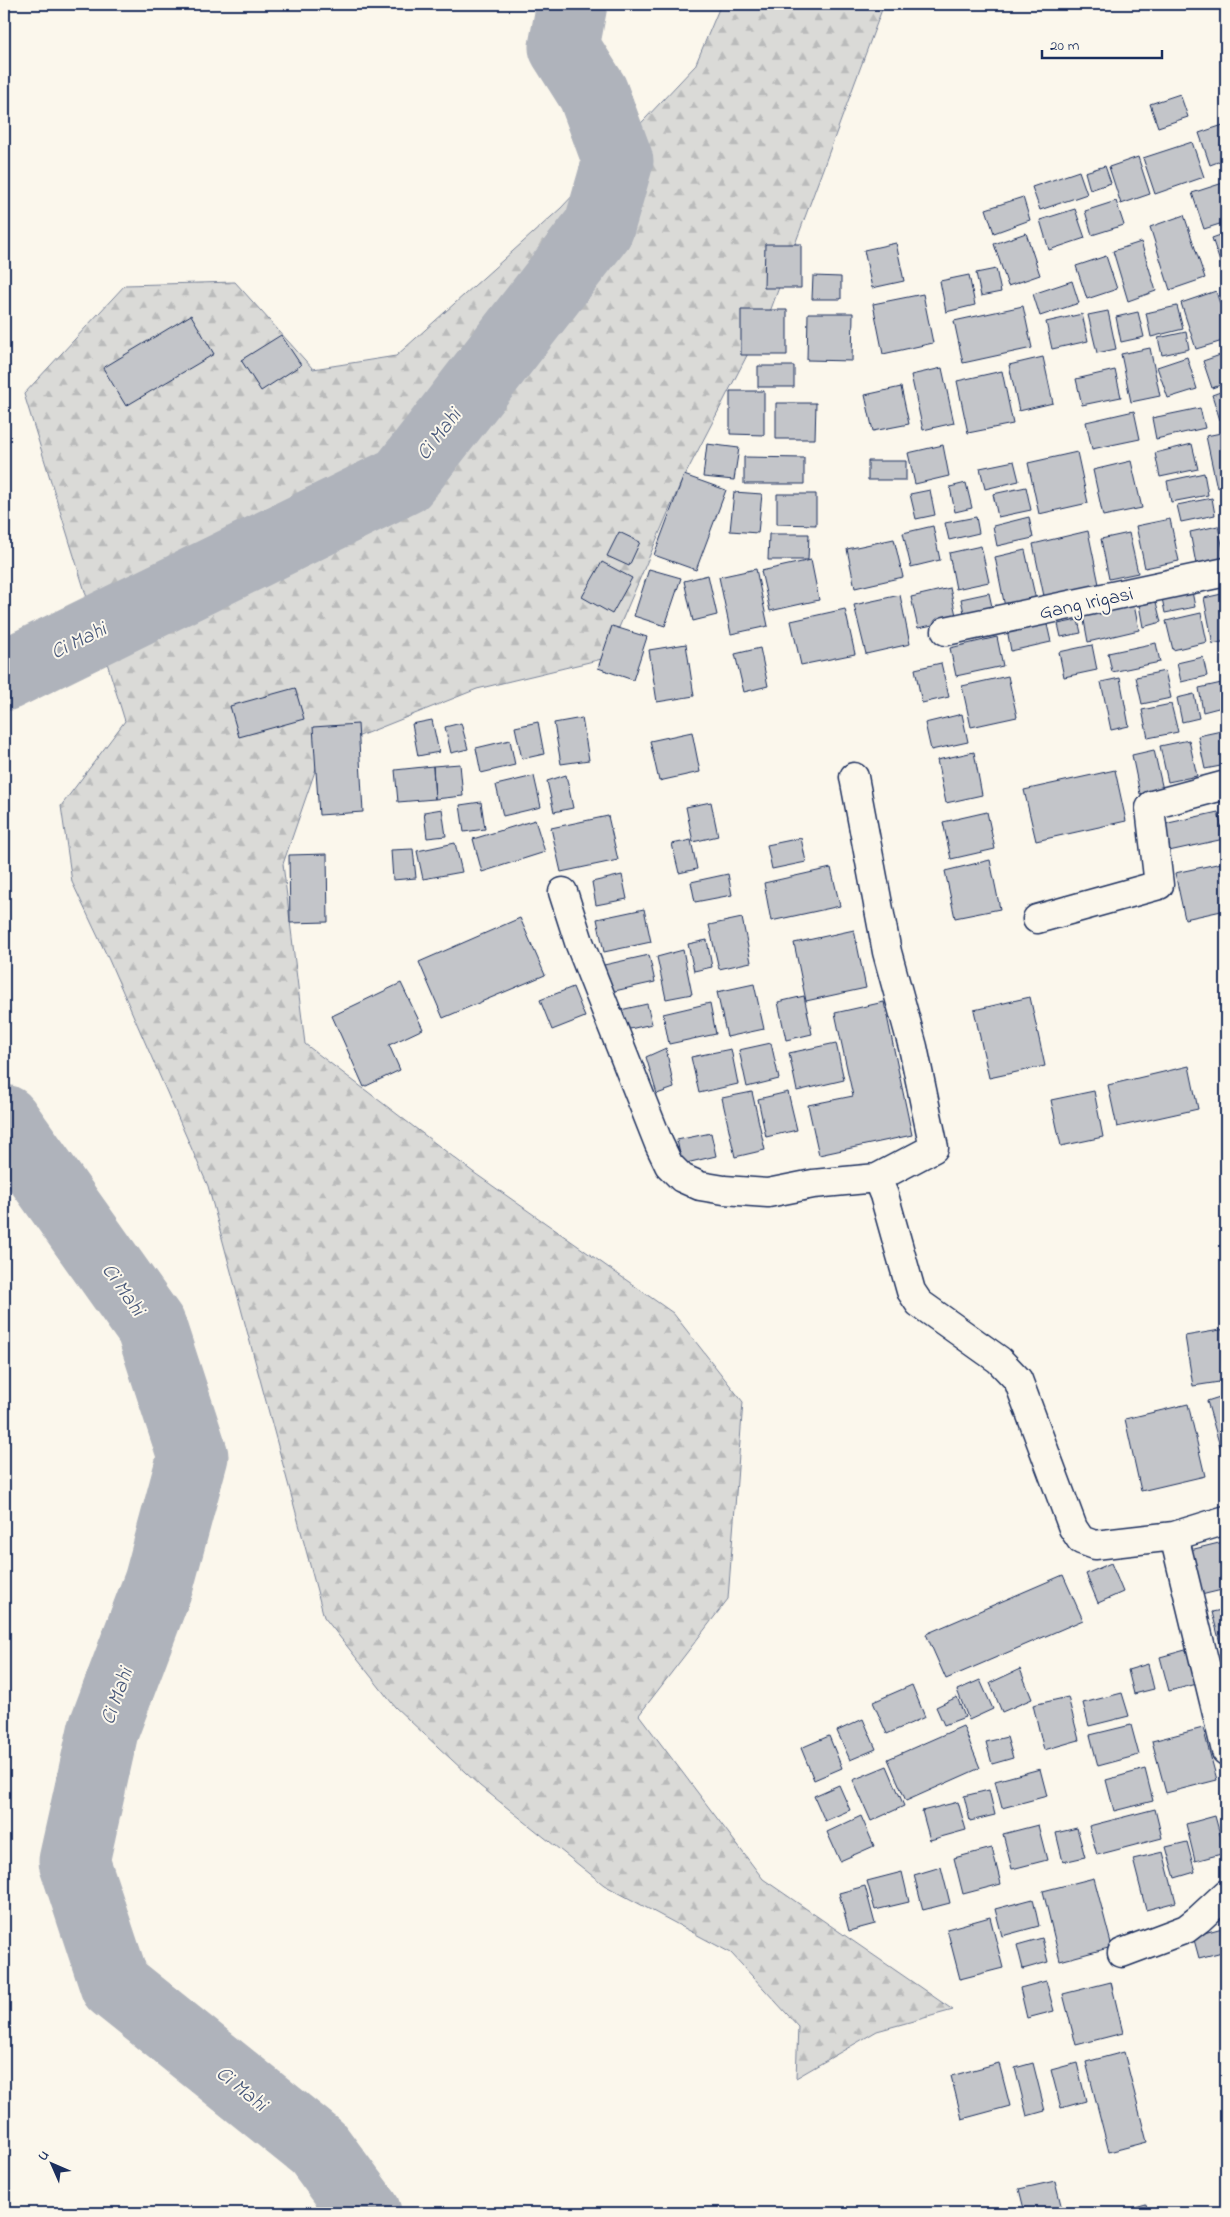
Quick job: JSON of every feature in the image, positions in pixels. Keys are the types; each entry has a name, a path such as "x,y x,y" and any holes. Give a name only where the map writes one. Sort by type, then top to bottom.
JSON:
{"street":[{"name":"Gang Irigasi","path":"946,631 1226,572"},
{"path":"563,892 579,942 659,1144 669,1165 682,1178 700,1186 724,1190 768,1193 813,1184 877,1178 934,1148 913,1047 887,952 854,777"},
{"path":"1037,919 1159,885 1150,808 1152,805 1226,785"},
{"path":"877,1178 884,1195 911,1291 919,1303 999,1360 1018,1380 1073,1528 1081,1540 1095,1545 1174,1536 1226,1520"},
{"path":"1174,1536 1226,1751"},
{"path":"1122,1953 1186,1929 1226,1894"}],"green space":[{"path":"721,4 884,4 771,309 679,487 606,658 477,689 322,751 283,864 305,1044 473,1172 673,1313 743,1402 728,1599 639,1715 763,1879 953,2010 877,2031 796,2078 798,2026 731,1953 604,1885 480,1786 395,1707 324,1617 208,1186 109,960 72,882 61,806 125,721 24,394 125,285 235,282 313,369 396,356 561,208 695,66"}],"building":[{"path":"1180,94 1188,117 1158,127 1150,104"},
{"path":"1226,124 1226,159 1210,165 1199,133"},
{"path":"1192,142 1204,177 1155,194 1143,158"},
{"path":"1138,157 1150,194 1121,204 1109,167"},
{"path":"1105,166 1111,183 1090,190 1085,172"},
{"path":"1079,171 1087,194 1040,210 1032,187"},
{"path":"1226,182 1226,222 1204,229 1192,193"},
{"path":"1023,197 1030,220 994,233 986,209"},
{"path":"1116,201 1124,225 1092,235 1085,211"},
{"path":"1075,209 1085,238 1049,250 1040,220"},
{"path":"1184,215 1205,278 1170,290 1150,227"},
{"path":"1026,233 1040,275 1008,286 994,244"},
{"path":"1226,233 1226,264 1221,265 1212,238"},
{"path":"1141,242 1156,291 1128,301 1113,251"},
{"path":"896,243 904,281 872,288 864,250"},
{"path":"765,244 801,244 801,288 764,288"},
{"path":"1106,256 1117,289 1087,299 1076,266"},
{"path":"996,269 1001,292 981,296 976,273"},
{"path":"969,275 975,305 946,312 940,281"},
{"path":"813,276 841,277 841,299 812,299"},
{"path":"1072,281 1079,303 1040,316 1033,294"},
{"path":"1226,284 1226,297 1222,285"},
{"path":"1216,291 1226,323 1226,340 1196,349 1181,303"},
{"path":"923,294 933,343 883,354 873,304"},
{"path":"1023,306 1032,348 963,363 954,321"},
{"path":"1177,306 1183,329 1151,337 1146,313"},
{"path":"741,310 787,310 787,355 741,355"},
{"path":"1108,311 1116,349 1097,353 1088,315"},
{"path":"1138,312 1144,337 1121,342 1116,317"},
{"path":"808,313 853,313 852,361 807,360"},
{"path":"1082,314 1088,341 1052,349 1046,322"},
{"path":"191,315 214,354 126,406 103,368"},
{"path":"1186,332 1189,349 1162,355 1158,338"},
{"path":"281,335 301,365 261,391 241,360"},
{"path":"1150,348 1160,396 1131,402 1121,354"},
{"path":"1226,353 1226,383 1212,388 1203,361"},
{"path":"1043,357 1053,403 1019,411 1009,365"},
{"path":"1187,357 1197,389 1168,398 1157,367"},
{"path":"758,366 794,366 794,387 758,387"},
{"path":"942,368 954,423 923,430 911,375"},
{"path":"1115,370 1121,397 1082,405 1076,379"},
{"path":"1002,371 1013,424 968,433 957,381"},
{"path":"901,387 909,424 873,431 865,395"},
{"path":"1226,390 1226,418 1220,420 1212,395"},
{"path":"730,391 764,391 764,435 730,434"},
{"path":"776,403 816,403 815,439 776,439"},
{"path":"1200,408 1205,428 1156,439 1152,418"},
{"path":"1134,411 1140,439 1092,449 1086,422"},
{"path":"1226,432 1226,486 1217,488 1206,436"},
{"path":"707,444 739,448 734,480 703,477"},
{"path":"1192,444 1198,469 1160,477 1155,453"},
{"path":"943,445 949,476 915,484 908,453"},
{"path":"1077,452 1088,503 1039,514 1028,463"},
{"path":"744,457 804,458 804,484 744,484"},
{"path":"868,461 906,461 906,480 868,480"},
{"path":"1014,461 1019,481 985,489 980,468"},
{"path":"1131,461 1142,508 1103,516 1093,470"},
{"path":"1204,473 1208,495 1171,502 1167,481"},
{"path":"684,475 726,490 696,570 654,555"},
{"path":"966,483 972,508 955,512 950,487"},
{"path":"1026,487 1031,510 998,517 993,494"},
{"path":"930,490 935,515 916,519 910,494"},
{"path":"734,492 762,494 758,533 730,531"},
{"path":"777,494 816,494 816,525 777,524"},
{"path":"1212,498 1215,515 1181,522 1177,505"},
{"path":"976,517 979,533 949,540 945,523"},
{"path":"1029,517 1033,538 997,546 993,526"},
{"path":"1170,519 1179,561 1145,568 1136,526"},
{"path":"933,526 940,560 911,567 903,533"},
{"path":"1218,526 1225,558 1196,564 1190,532"},
{"path":"1088,531 1100,589 1045,601 1033,544"},
{"path":"619,532 640,542 629,566 607,556"},
{"path":"1129,533 1138,573 1109,579 1101,539"},
{"path":"769,534 809,534 808,560 768,560"},
{"path":"894,539 903,577 855,588 847,549"},
{"path":"981,546 989,582 956,589 949,553"},
{"path":"1025,550 1037,605 1006,612 995,557"},
{"path":"811,560 819,600 770,611 761,571"},
{"path":"602,562 632,578 612,614 582,597"},
{"path":"649,569 681,578 665,626 634,616"},
{"path":"756,569 768,626 731,634 719,577"},
{"path":"708,575 717,615 693,621 684,581"},
{"path":"1191,586 1195,607 1165,613 1161,593"},
{"path":"950,588 957,620 918,628 911,597"},
{"path":"989,593 994,616 966,622 961,599"},
{"path":"1226,593 1226,641 1213,644 1204,598"},
{"path":"900,595 910,644 866,654 854,605"},
{"path":"1156,602 1161,622 1143,627 1139,605"},
{"path":"1134,605 1139,630 1088,642 1083,615"},
{"path":"845,609 855,654 801,665 791,621"},
{"path":"1201,613 1207,642 1173,650 1166,621"},
{"path":"1046,620 1051,642 1011,651 1007,629"},
{"path":"1078,620 1081,633 1061,637 1058,624"},
{"path":"612,626 647,637 633,680 598,668"},
{"path":"997,637 1003,666 956,676 950,648"},
{"path":"1156,643 1160,662 1112,672 1108,653"},
{"path":"686,644 694,696 657,702 649,650"},
{"path":"1092,645 1097,670 1064,677 1059,652"},
{"path":"760,648 768,686 744,692 735,654"},
{"path":"1203,657 1207,676 1181,682 1177,663"},
{"path":"941,663 949,697 922,703 915,669"},
{"path":"1165,671 1171,698 1142,704 1136,677"},
{"path":"1008,676 1017,717 971,727 962,686"},
{"path":"1120,678 1129,726 1111,730 1101,682"},
{"path":"1226,682 1226,706 1203,712 1199,688"},
{"path":"295,688 304,719 239,737 230,706"},
{"path":"1194,694 1199,718 1182,722 1177,698"},
{"path":"1171,704 1178,732 1148,738 1142,710"},
{"path":"962,714 968,742 931,750 925,723"},
{"path":"582,718 589,760 561,764 554,723"},
{"path":"432,720 439,752 418,756 412,724"},
{"path":"538,722 544,754 522,759 515,727"},
{"path":"461,723 468,749 451,753 445,727"},
{"path":"358,724 363,812 319,815 313,727"},
{"path":"1226,730 1226,765 1205,769 1198,736"},
{"path":"692,732 700,772 659,781 650,741"},
{"path":"510,740 515,765 481,773 476,748"},
{"path":"1189,740 1197,776 1168,782 1160,746"},
{"path":"1154,750 1163,790 1140,794 1132,755"},
{"path":"974,752 982,795 946,803 937,760"},
{"path":"460,764 463,796 435,799 433,766"},
{"path":"433,766 435,799 398,802 395,770"},
{"path":"1115,770 1126,821 1036,841 1024,790"},
{"path":"566,775 573,808 554,812 547,781"},
{"path":"534,776 541,807 503,816 496,785"},
{"path":"481,802 485,829 464,832 460,805"},
{"path":"711,802 718,836 693,842 686,807"},
{"path":"442,809 446,836 427,838 424,812"},
{"path":"987,812 995,849 951,859 943,822"},
{"path":"1218,812 1224,839 1169,851 1164,824"},
{"path":"608,816 618,860 561,872 551,828"},
{"path":"535,820 545,852 482,872 473,839"},
{"path":"801,838 806,862 772,869 767,845"},
{"path":"691,840 697,869 679,873 672,844"},
{"path":"455,843 462,872 423,879 417,851"},
{"path":"413,849 416,878 393,880 391,850"},
{"path":"327,854 328,922 290,923 289,855"},
{"path":"990,860 1000,909 955,918 945,871"},
{"path":"1226,862 1226,910 1185,919 1175,873"},
{"path":"831,868 840,906 771,921 764,883"},
{"path":"728,874 732,895 695,902 691,882"},
{"path":"622,875 627,899 596,905 592,882"},
{"path":"644,909 651,942 604,952 597,919"},
{"path":"520,918 545,975 443,1018 419,962"},
{"path":"742,918 751,962 719,969 709,925"},
{"path":"854,930 866,988 806,1001 794,943"},
{"path":"707,940 712,967 694,971 688,944"},
{"path":"683,950 692,994 666,999 657,957"},
{"path":"649,955 655,982 610,992 604,965"},
{"path":"401,983 423,1029 389,1045 400,1070 364,1087 332,1016"},
{"path":"754,984 764,1029 727,1037 717,992"},
{"path":"573,987 585,1017 552,1030 540,1000"},
{"path":"804,996 812,1034 786,1040 778,1002"},
{"path":"1030,997 1045,1066 989,1078 974,1010"},
{"path":"884,1002 912,1135 819,1155 808,1105 853,1096 835,1013"},
{"path":"710,1003 716,1034 669,1044 663,1014"},
{"path":"647,1004 652,1024 621,1031 616,1011"},
{"path":"771,1043 779,1079 747,1087 739,1050"},
{"path":"836,1043 844,1080 797,1091 789,1053"},
{"path":"666,1048 674,1088 657,1094 646,1057"},
{"path":"731,1049 738,1084 699,1093 691,1057"},
{"path":"1189,1066 1198,1109 1117,1127 1108,1085"},
{"path":"1094,1091 1103,1137 1061,1146 1051,1100"},
{"path":"752,1092 765,1150 735,1157 722,1098"},
{"path":"788,1092 797,1130 766,1137 758,1099"},
{"path":"711,1133 716,1156 682,1164 677,1140"},
{"path":"1226,1329 1226,1381 1193,1386 1185,1336"},
{"path":"1226,1395 1226,1456 1223,1457 1207,1401"},
{"path":"1188,1404 1205,1476 1141,1491 1125,1419"},
{"path":"1223,1542 1226,1555 1226,1589 1197,1596 1186,1551"},
{"path":"1111,1563 1123,1592 1098,1603 1086,1574"},
{"path":"1063,1575 1083,1620 946,1679 926,1634"},
{"path":"1226,1609 1226,1646 1221,1647 1212,1612"},
{"path":"1189,1649 1197,1684 1169,1691 1160,1657"},
{"path":"1148,1664 1154,1689 1134,1694 1128,1670"},
{"path":"1020,1669 1032,1699 1002,1712 990,1683"},
{"path":"980,1680 993,1709 969,1720 957,1690"},
{"path":"912,1685 925,1717 887,1734 873,1702"},
{"path":"1122,1693 1129,1716 1089,1726 1083,1703"},
{"path":"957,1697 965,1717 944,1725 936,1707"},
{"path":"1068,1697 1079,1740 1044,1750 1033,1705"},
{"path":"863,1719 876,1749 850,1760 837,1731"},
{"path":"1131,1725 1139,1755 1098,1766 1090,1735"},
{"path":"963,1726 980,1768 906,1801 888,1759"},
{"path":"1203,1728 1217,1780 1166,1793 1152,1741"},
{"path":"829,1736 842,1768 814,1780 801,1748"},
{"path":"1007,1737 1013,1758 992,1764 986,1742"},
{"path":"887,1766 904,1806 871,1821 853,1780"},
{"path":"1040,1769 1047,1796 1002,1808 995,1781"},
{"path":"1145,1769 1153,1801 1114,1811 1106,1780"},
{"path":"839,1785 850,1810 825,1821 814,1796"},
{"path":"989,1790 995,1815 970,1821 964,1796"},
{"path":"958,1802 966,1830 930,1840 922,1811"},
{"path":"1155,1809 1162,1838 1097,1855 1089,1826"},
{"path":"861,1816 874,1846 840,1861 827,1832"},
{"path":"1215,1816 1225,1853 1195,1861 1186,1824"},
{"path":"1038,1825 1047,1860 1012,1869 1003,1834"},
{"path":"1077,1828 1085,1857 1063,1862 1056,1833"},
{"path":"1187,1842 1195,1872 1175,1878 1166,1847"},
{"path":"992,1848 1001,1884 963,1894 954,1858"},
{"path":"1163,1852 1176,1902 1146,1910 1133,1859"},
{"path":"941,1867 950,1903 923,1910 914,1875"},
{"path":"902,1872 909,1902 875,1910 867,1881"},
{"path":"1094,1878 1112,1947 1060,1961 1043,1891"},
{"path":"865,1886 875,1924 849,1931 839,1893"},
{"path":"1033,1899 1039,1926 1002,1936 995,1909"},
{"path":"990,1917 1003,1968 960,1979 947,1929"},
{"path":"1226,1927 1226,1951 1199,1958 1193,1936"},
{"path":"1042,1938 1048,1962 1023,1969 1017,1945"},
{"path":"1046,1981 1054,2011 1027,2018 1020,1988"},
{"path":"1111,1982 1123,2033 1076,2045 1063,1994"},
{"path":"1124,2052 1147,2142 1109,2152 1086,2062"},
{"path":"999,2063 1010,2106 962,2119 951,2076"},
{"path":"1033,2063 1045,2111 1027,2116 1015,2068"},
{"path":"1077,2063 1086,2101 1061,2108 1051,2070"},
{"path":"1055,2181 1063,2213 1025,2213 1019,2189"},
{"path":"1146,2204 1148,2213 1112,2213"}],"waterway":[{"name":"Ci Mahi","path":"4,676 403,480 599,227 618,161 593,93 564,47 572,4"},
{"name":"Ci Mahi","path":"4,1120 151,1327 193,1456 159,1582 103,1731 74,1861 115,1985 318,2148 366,2213"}]}
